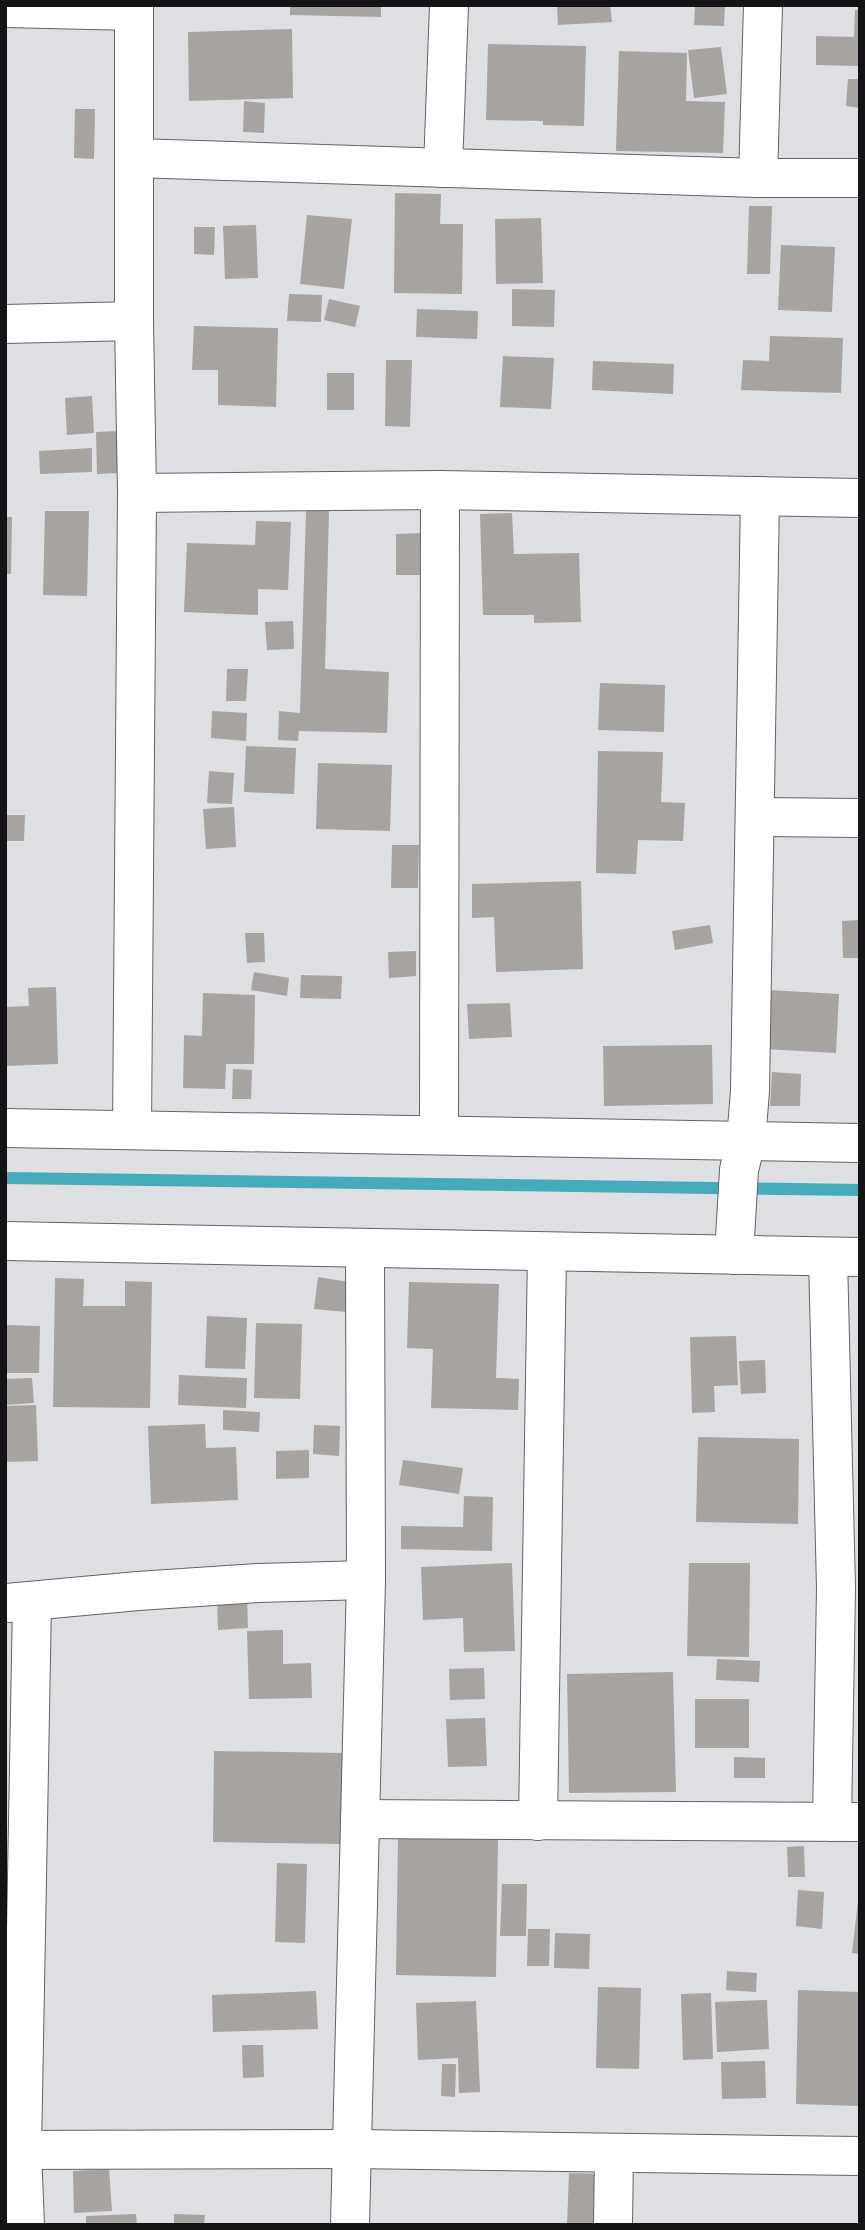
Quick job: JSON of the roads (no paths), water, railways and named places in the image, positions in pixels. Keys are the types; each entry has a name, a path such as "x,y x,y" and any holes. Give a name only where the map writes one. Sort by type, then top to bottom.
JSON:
{"street":[{"path":"443,168 449,5"},
{"path":"758,178 763,5"},
{"path":"5,8 134,8 137,493 132,1130"},
{"path":"135,158 758,178 860,178"},
{"path":"5,324 134,321"},
{"path":"137,493 440,490 860,498"},
{"path":"439,1135 440,490"},
{"path":"734,1255 739,1171 746,1141 750,1091 760,496"},
{"path":"755,817 860,818"},
{"path":"5,1128 860,1143"},
{"path":"5,1241 844,1257 848,1588 846,1822 360,1819"},
{"path":"350,2225 354,2149 366,1580 365,1249"},
{"path":"538,1821 547,1252"},
{"path":"24,2225 14,2150 18,1602 258,1583 366,1580"},
{"path":"14,2150 354,2149 860,2156"},
{"path":"613,2225 614,2153"}],"waterway":[{"path":"5,1178 860,1190"}]}
